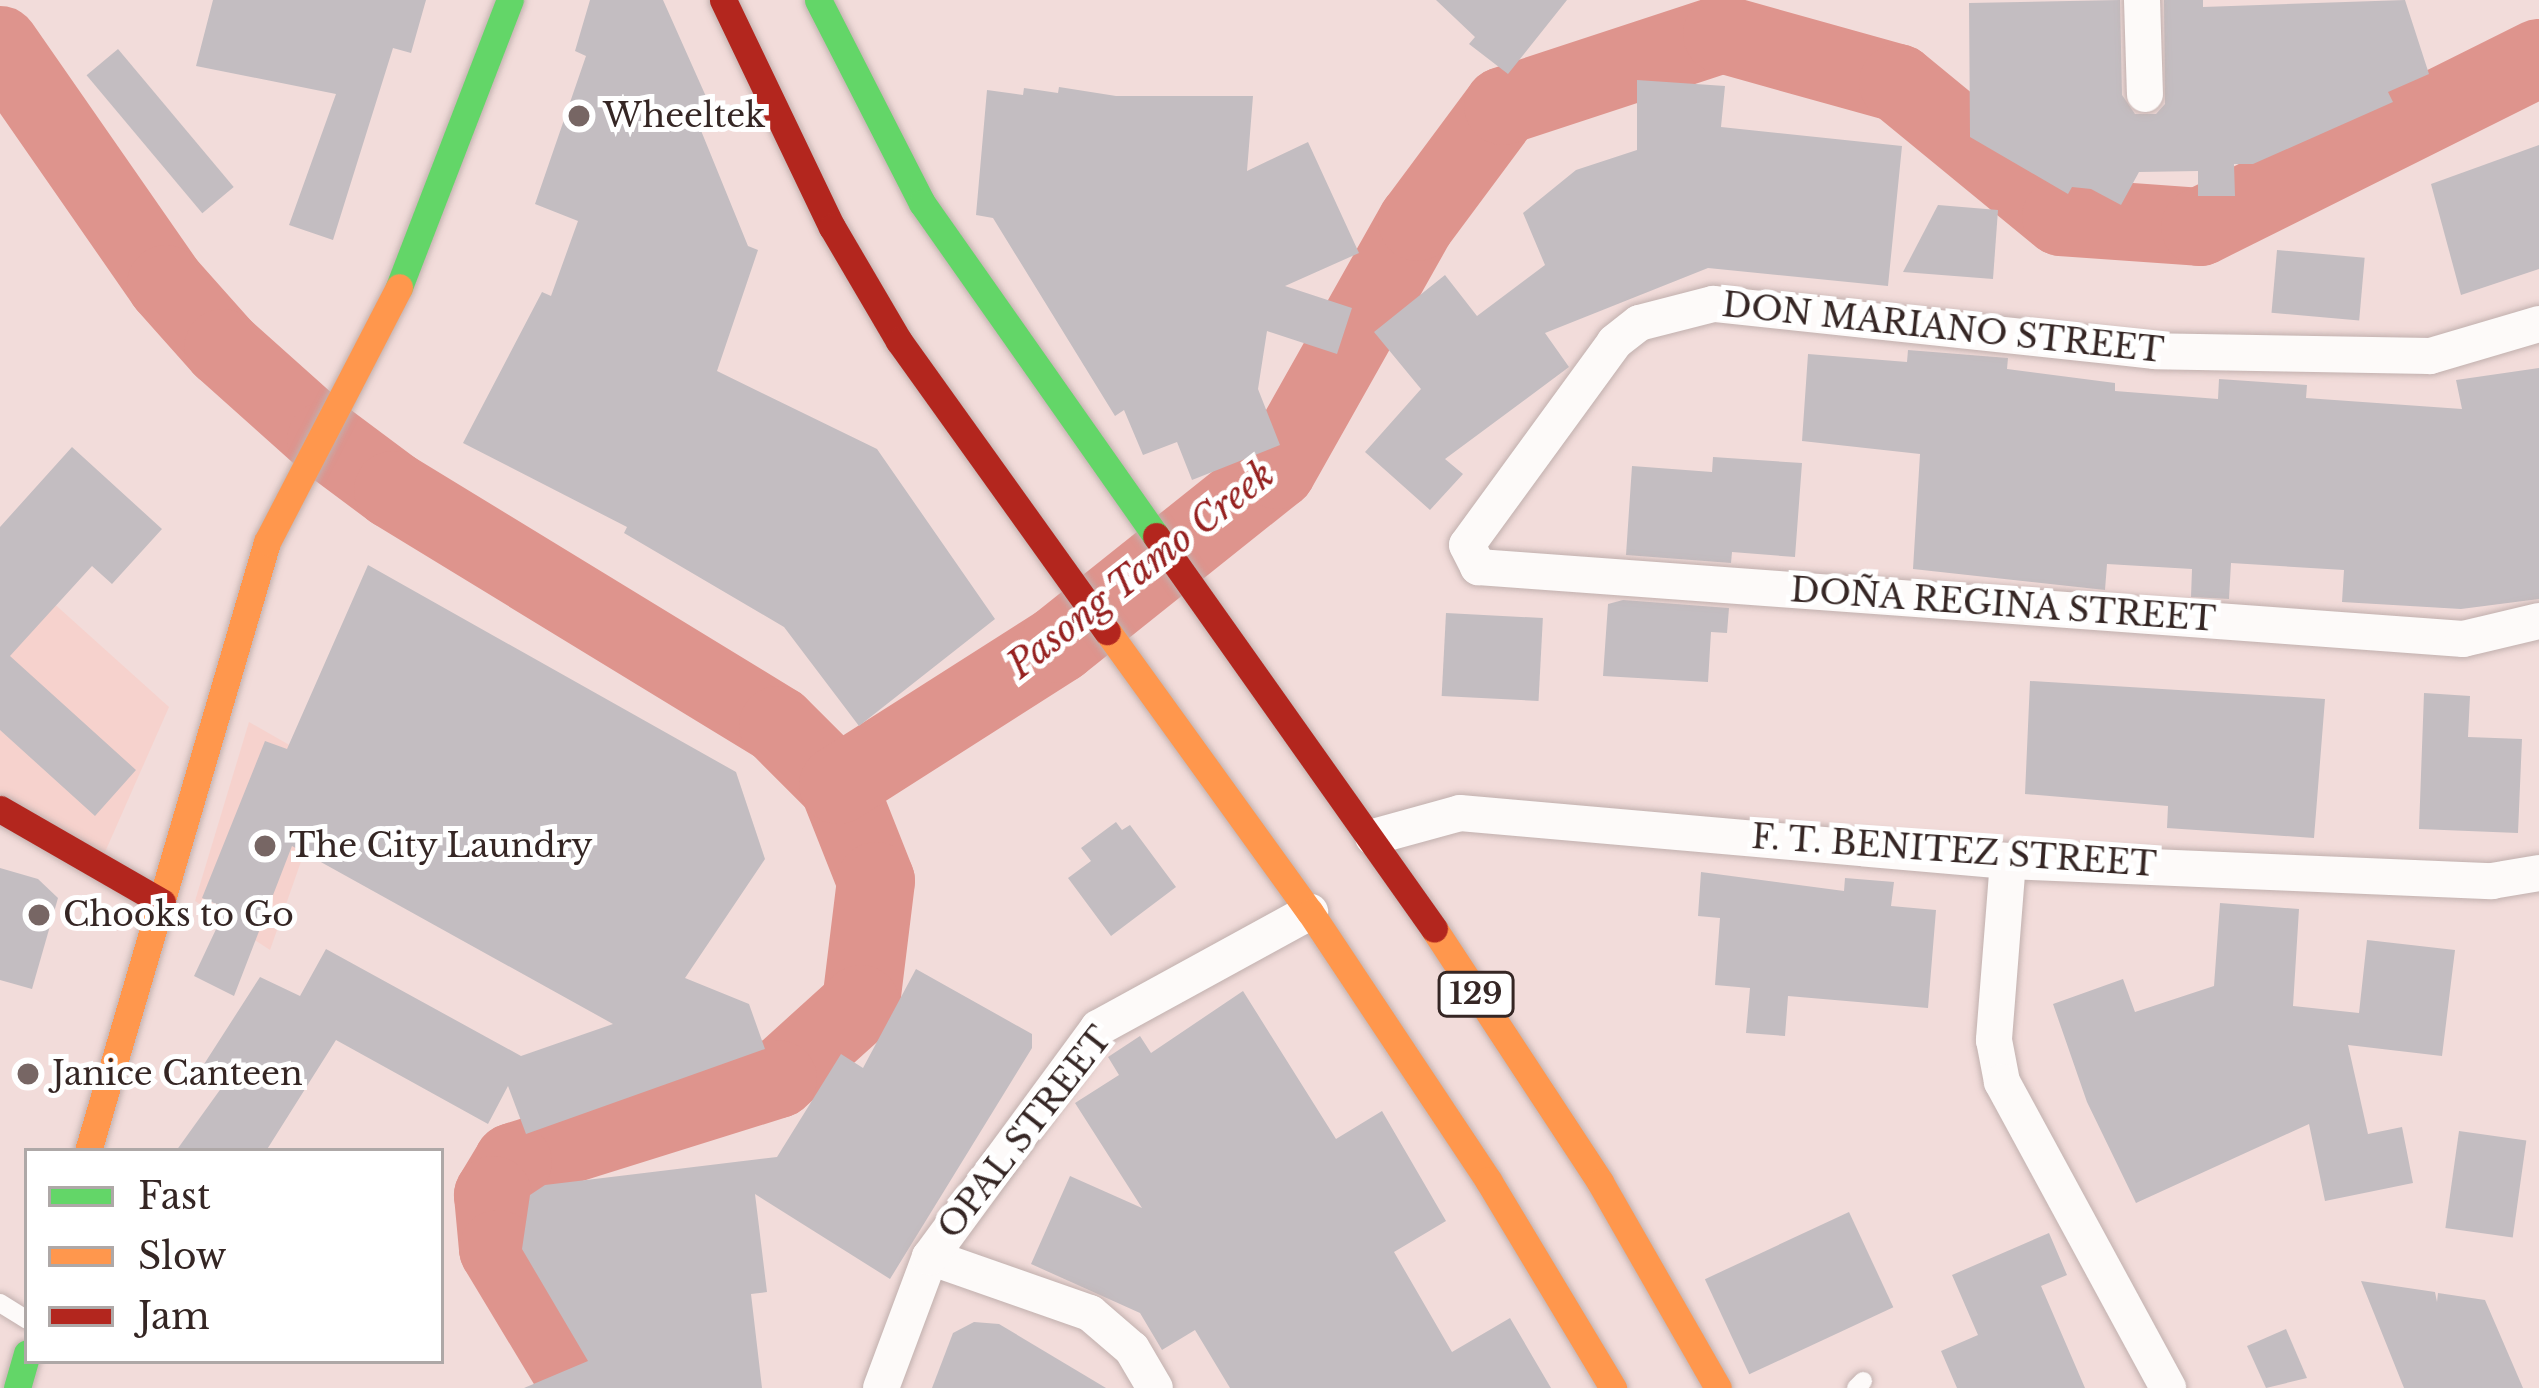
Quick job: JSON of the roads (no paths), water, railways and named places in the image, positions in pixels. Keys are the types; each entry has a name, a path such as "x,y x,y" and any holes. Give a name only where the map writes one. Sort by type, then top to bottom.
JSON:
{"main road":[{"path":"89,1148 277,521 442,190 510,0"},
{"name":"129","path":"724,0 832,227 899,340 1310,912 1488,1180 1613,1388"},
{"name":"129","path":"818,0 922,203 1120,490 1373,837 1600,1182 1718,1388"},
{"path":"0,808 162,902"}],"street":[{"path":"2142,0 2145,94"},
{"name":"DON MARIANO STREET","path":"1469,557 1467,545 1615,342 1640,323 1713,304 2178,351 2430,356 2539,324"},
{"name":"DOÑA REGINA STREET","path":"1469,557 1478,567 2463,639 2539,621"},
{"name":"F. T. BENITEZ STREET","path":"1373,837 1460,813 2008,861 2492,881 2539,872"},
{"path":"2008,861 1994,1040 2002,1082 2168,1388"},
{"name":"OPAL STREET","path":"881,1388 930,1257 1098,1028 1310,912"},
{"path":"930,1257 1090,1313 1132,1348 1155,1388"}],"waterway":[{"name":"Pasong Tamo Creek","path":"838,785 1059,644 1277,470 1417,222 1503,106 1722,34 1898,83 2061,217 2200,227 2539,58"},
{"path":"0,45 166,284 223,348 326,440 393,490 778,725 838,785 876,881 861,1004 778,1079 513,1162 493,1195 498,1249 582,1388"}],"place":[{"name":"Wheeltek","path":"579,116"},
{"name":"The City Laundry","path":"265,846"},
{"name":"Chooks to Go","path":"39,915"},
{"name":"Janice Canteen","path":"28,1074"}]}
